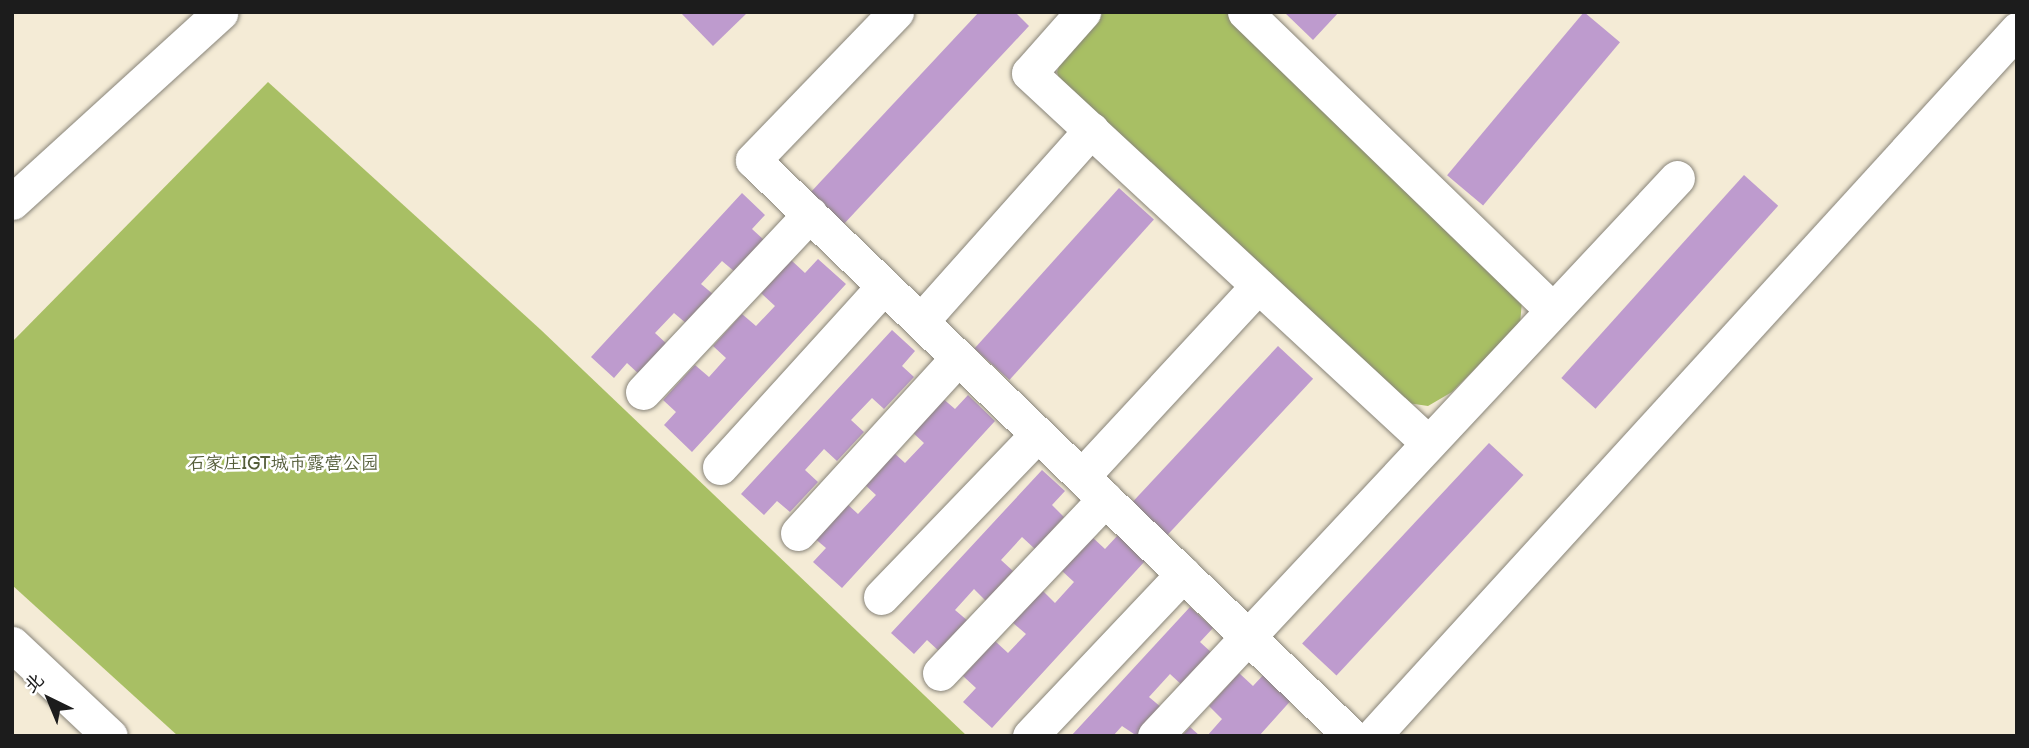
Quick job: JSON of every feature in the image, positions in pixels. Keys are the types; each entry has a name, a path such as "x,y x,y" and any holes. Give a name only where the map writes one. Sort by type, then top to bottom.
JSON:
{"street":[{"path":"12,202 221,12"},
{"path":"896,12 753,160 1350,736"},
{"path":"1083,12 1029,73 1427,442"},
{"path":"1245,12 1552,309"},
{"path":"1373,736 2017,30"},
{"path":"921,321 1091,130"},
{"path":"1155,736 1245,636 1677,178"},
{"path":"643,392 810,214"},
{"path":"720,467 884,286"},
{"path":"940,673 1258,286"},
{"path":"798,533 958,358"},
{"path":"881,597 1037,435"},
{"path":"1030,736 1183,574"},
{"path":"12,644 110,736"}],"green space":[{"path":"1100,12 1233,12 1522,301 1520,324 1452,392 1428,406 1394,401 1062,88 1057,72 1064,52"},
{"name":"石家庄IGT城市露营公园","path":"268,82 541,330 967,736 178,736 12,585 12,342"}],"building":[{"path":"680,12 748,12 713,46"},
{"path":"979,12 1015,12 1029,26 842,226 809,194"},
{"path":"1284,12 1339,12 1313,40"},
{"path":"1584,12 1620,42 1483,205 1447,175"},
{"path":"1744,175 1778,206 1596,409 1561,378"},
{"path":"1119,188 1154,219 1009,380 974,349"},
{"path":"742,193 765,215 752,229 764,240 735,272 722,261 701,284 714,295 687,324 674,313 655,333 668,345 640,375 627,363 614,378 591,357"},
{"path":"818,259 846,284 692,452 664,425 676,412 663,400 695,365 709,377 726,358 713,346 742,314 756,326 775,306 761,293 791,260 805,273"},
{"path":"892,330 915,351 902,366 914,377 884,409 872,398 851,420 864,432 837,461 824,449 805,470 818,482 790,512 777,501 764,515 741,494"},
{"path":"1278,346 1313,379 1166,537 1131,504"},
{"path":"968,395 995,421 842,588 813,562 826,548 813,537 845,502 858,514 876,495 863,483 892,451 905,463 924,443 910,430 941,397 955,409"},
{"path":"1489,443 1523,475 1337,675 1302,643"},
{"path":"1042,470 1065,491 1052,505 1064,517 1035,549 1022,537 1001,560 1013,571 986,601 974,589 955,610 968,621 940,652 927,640 914,654 891,633"},
{"path":"1118,535 1145,561 992,728 963,702 976,688 963,676 995,641 1008,653 1026,634 1012,622 1042,590 1055,603 1074,582 1061,570 1091,536 1105,549"},
{"path":"1190,607 1213,628 1200,642 1212,653 1183,686 1170,674 1149,697 1162,708 1137,736 1122,726 1113,736 1071,736"},
{"path":"1266,672 1294,697 1259,736 1207,736 1222,719 1209,706 1239,673 1253,686"},
{"path":"1190,727 1200,736 1182,736"}]}
